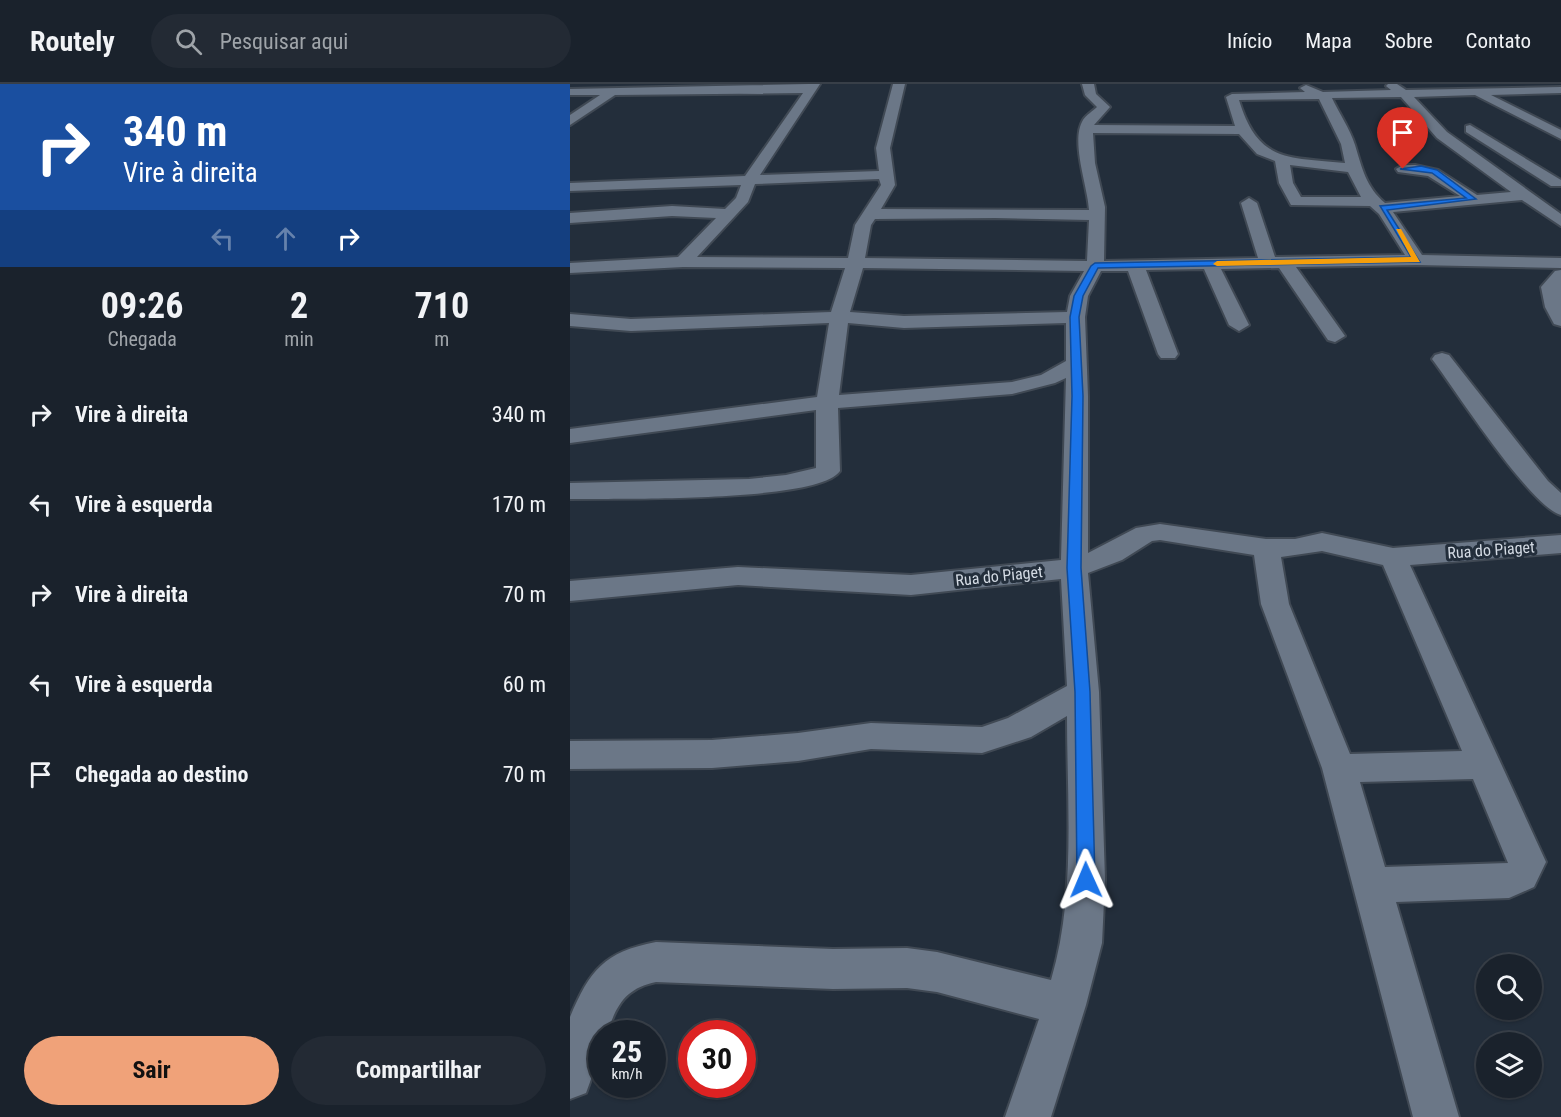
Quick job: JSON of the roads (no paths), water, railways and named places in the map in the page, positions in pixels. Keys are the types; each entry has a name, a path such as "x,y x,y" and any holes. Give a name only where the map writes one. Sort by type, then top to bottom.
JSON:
{"street":[{"path":"570,491 706,488 800,482 825,476 828,471 827,402 839,317 856,262 863,225 888,185 884,175 888,159 883,148 888,138 888,124 899,84"},
{"path":"1028,1117 1065,1005 1082,944 1085,901 1083,692 1074,568 1077,363 1075,317 1079,296 1095,266 1097,215 1088,163 1086,129 1089,121 1104,107 1091,95 1088,84"},
{"path":"1300,84 1320,93 1334,113 1348,144 1353,168 1417,260"},
{"path":"1388,84 1404,92 1442,135 1561,221"},
{"path":"1461,84 1561,135"},
{"path":"1541,84 1559,91"},
{"path":"570,92 812,86"},
{"path":"683,262 742,199 750,179 812,86"},
{"path":"1353,168 1282,159 1262,151 1243,130 1232,96 1559,91"},
{"path":"570,121 612,92"},
{"path":"1086,129 1243,130"},
{"path":"1470,129 1558,183"},
{"path":"1282,159 1286,183 1296,202 1377,205 1526,195"},
{"path":"1403,169 1421,168 1435,171 1473,199"},
{"path":"570,187 884,175"},
{"path":"1511,184 1558,183"},
{"path":"1249,203 1276,263 1335,336"},
{"path":"570,218 672,211 729,214"},
{"path":"870,214 1097,215"},
{"path":"570,286 578,268 683,262 1095,266 1417,260 1561,263"},
{"path":"1506,262 1556,281 1554,307 1561,320"},
{"path":"1210,264 1239,325"},
{"path":"1135,265 1168,354"},
{"path":"570,320 631,325 839,317 904,322 1075,317"},
{"path":"1442,358 1526,470 1561,507"},
{"path":"570,436 827,402 1012,388 1048,379 1077,363"},
{"name":"Rua do Piaget","path":"570,591 738,576 910,585 1074,568 1112,554 1144,534 1160,532 1266,548 1294,548 1322,542 1375,555 1393,556 1561,544"},
{"path":"1266,548 1275,604 1339,768 1436,1117"},
{"path":"1371,885 1509,881 1521,874 1527,862 1393,556"},
{"path":"570,755 712,754 798,747 871,736 982,740 1019,728 1083,692"},
{"path":"1339,768 1485,765"},
{"path":"570,1077 602,995 614,978 634,966 656,962 833,969 907,968 937,972 1065,1005"}]}
